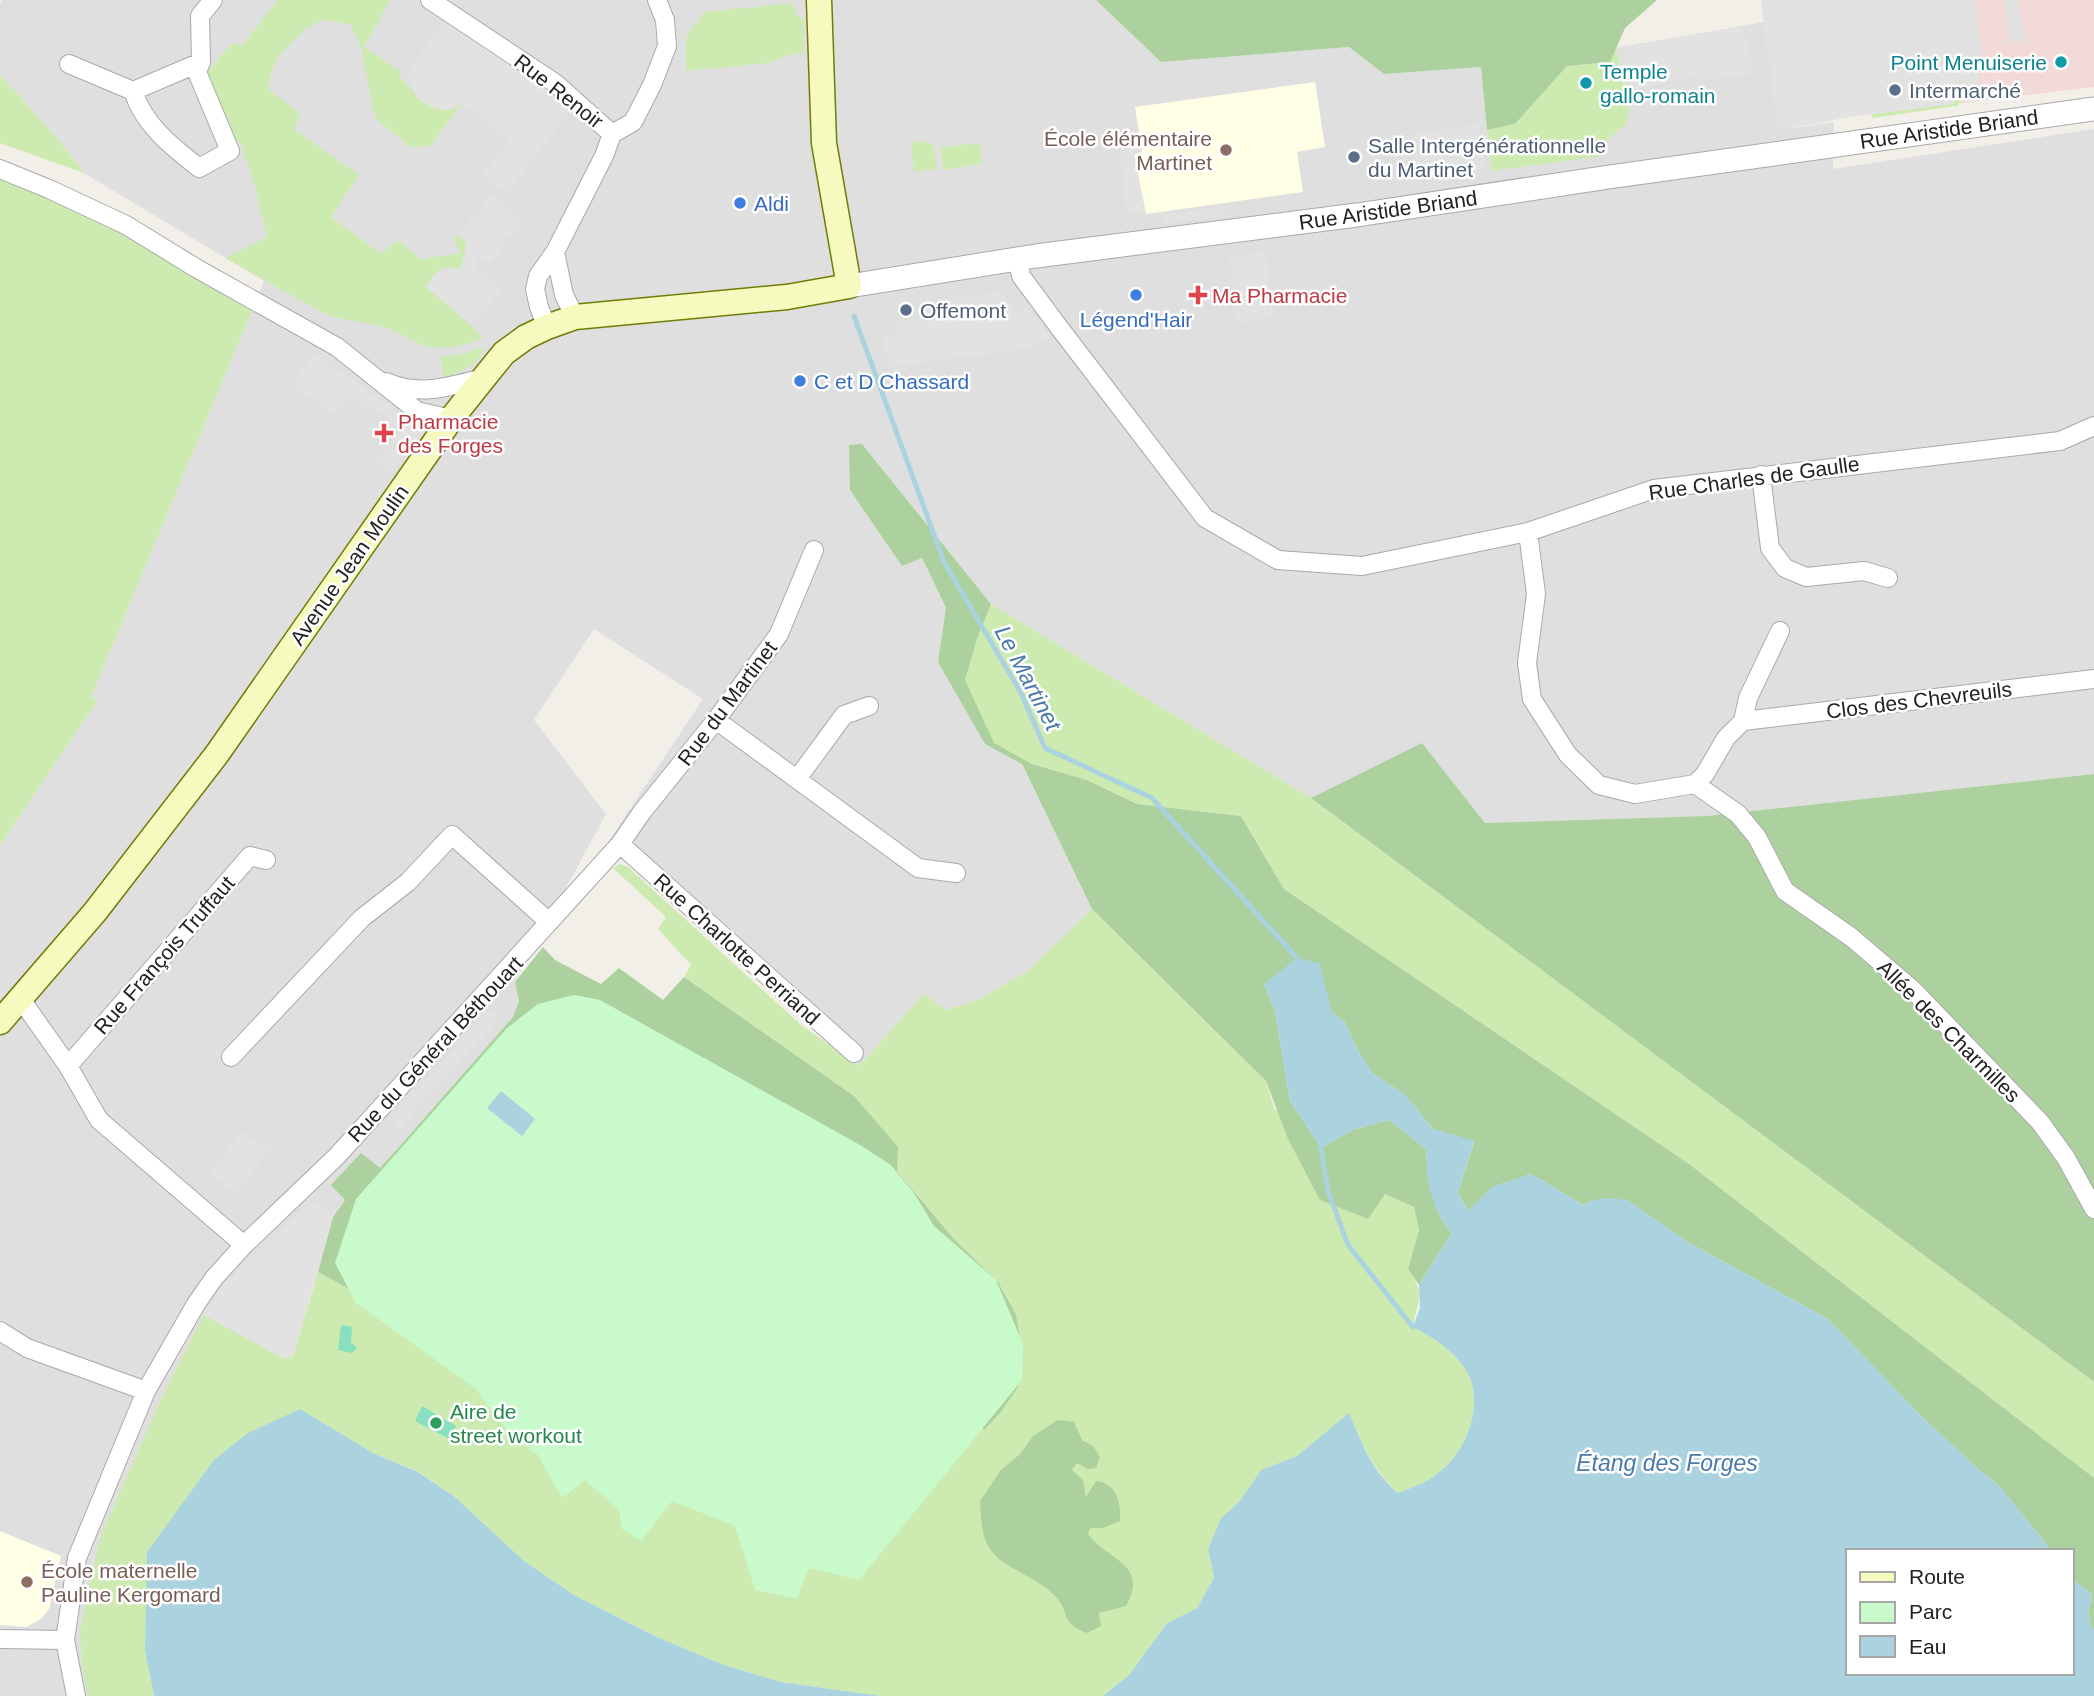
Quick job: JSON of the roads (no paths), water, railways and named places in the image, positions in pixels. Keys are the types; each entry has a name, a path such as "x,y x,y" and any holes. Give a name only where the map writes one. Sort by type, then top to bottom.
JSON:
{"main road":[{"path":"819,0 824,143 849,286"},
{"name":"Avenue Jean Moulin","path":"0,1022 95,912 217,754 451,419 504,353 526,337 575,317 787,297 849,286"}],"street":[{"path":"133,91 139,110 168,144 199,168 230,151 197,72 201,62 200,16 213,0"},
{"name":"Rue Renoir","path":"430,0 555,83 612,134 604,156 555,252 538,276 535,289 547,327"},
{"path":"612,134 633,122 652,85 667,46 664,20 657,0"},
{"path":"69,64 133,91 201,62"},
{"name":"Rue Aristide Briand","path":"849,286 918,273 1357,215 2094,109"},
{"path":"0,169 126,225 196,268 337,347 417,411 451,419"},
{"path":"555,252 564,295 575,317"},
{"name":"Rue Charles de Gaulle","path":"1018,261 1021,276 1058,327 1205,518 1278,561 1362,566 1528,532 1654,489 2060,441 2094,426"},
{"path":"373,376 396,386 428,391 484,377"},
{"path":"1761,475 1770,548 1786,568 1806,577 1864,571 1888,578"},
{"path":"1528,532 1536,594 1527,663 1532,699 1568,755 1599,785 1635,794 1695,784 1726,738 1743,722 1748,698 1780,631"},
{"name":"Rue du Martinet","path":"620,844 779,634 814,551"},
{"name":"Clos des Chevreuils","path":"1743,722 2094,679"},
{"path":"797,779 844,715 869,706"},
{"path":"716,720 918,868 956,873"},
{"name":"Allée des Charmilles","path":"1695,784 1738,814 1757,837 1785,891 1851,937 1912,989 2040,1122 2066,1158 2094,1209"},
{"path":"231,1057 362,918 408,882 452,835 549,922"},
{"name":"Rue du Général Béthouart","path":"65,1640 78,1558 146,1391 214,1278 243,1245 330,1164 620,844"},
{"name":"Rue Charlotte Perriand","path":"620,844 854,1053"},
{"name":"Rue François Truffaut","path":"68,1066 250,856 266,860"},
{"path":"20,998 68,1066 99,1121 243,1245"},
{"path":"0,1331 27,1348 146,1391"},
{"path":"0,1639 65,1640 76,1696"}],"water":[{"name":"Étang des Forges","path":"1297,958 1319,963 1332,1012 1345,1022 1372,1073 1404,1094 1433,1129 1474,1141 1458,1193 1468,1211 1492,1187 1531,1174 1583,1205 1606,1198 1627,1200 1686,1241 1828,1319 1919,1414 1999,1486 2050,1549 1846,1549 1846,1675 2073,1675 2073,1580 2090,1592 2092,1600 2088,1610 2090,1627 2094,1629 2094,1696 1103,1696 1129,1675 1167,1623 1197,1608 1214,1578 1208,1549 1221,1518 1239,1502 1261,1470 1297,1456 1349,1413 1374,1466 1398,1493 1428,1480 1447,1465 1470,1428 1474,1399 1467,1372 1450,1351 1413,1327 1420,1308 1419,1285 1452,1233 1434,1204 1427,1172 1426,1149 1389,1120 1352,1130 1321,1148 1290,1101 1275,1011 1264,984"},
{"path":"501,1091 535,1119 522,1136 487,1108"},
{"path":"300,1409 373,1453 418,1472 455,1497 524,1561 574,1595 655,1636 721,1664 781,1682 880,1696 154,1696 145,1651 147,1552 214,1460 248,1433"}],"waterway":[{"name":"Le Martinet","path":"854,316 944,562 1021,693 1045,748 1152,798 1297,958"},
{"name":"Le Martinet","path":"1321,1148 1328,1191 1348,1245 1413,1327"}],"place":[{"name":"Point Menuiserie","path":"2061,62"},
{"name":"Temple gallo-romain","path":"1586,83"},
{"name":"Intermarché","path":"1895,90"},
{"name":"École élémentaire Martinet","path":"1226,150"},
{"name":"Salle Intergénérationnelle du Martinet","path":"1354,157"},
{"name":"Aldi","path":"740,203"},
{"name":"Légend'Hair","path":"1136,295"},
{"name":"Ma Pharmacie","path":"1198,295"},
{"name":"Offemont","path":"906,310"},
{"name":"C et D Chassard","path":"800,381"},
{"name":"Pharmacie des Forges","path":"384,433"},
{"name":"Aire de street workout","path":"436,1423"},
{"name":"École maternelle Pauline Kergomard","path":"27,1582"}]}
